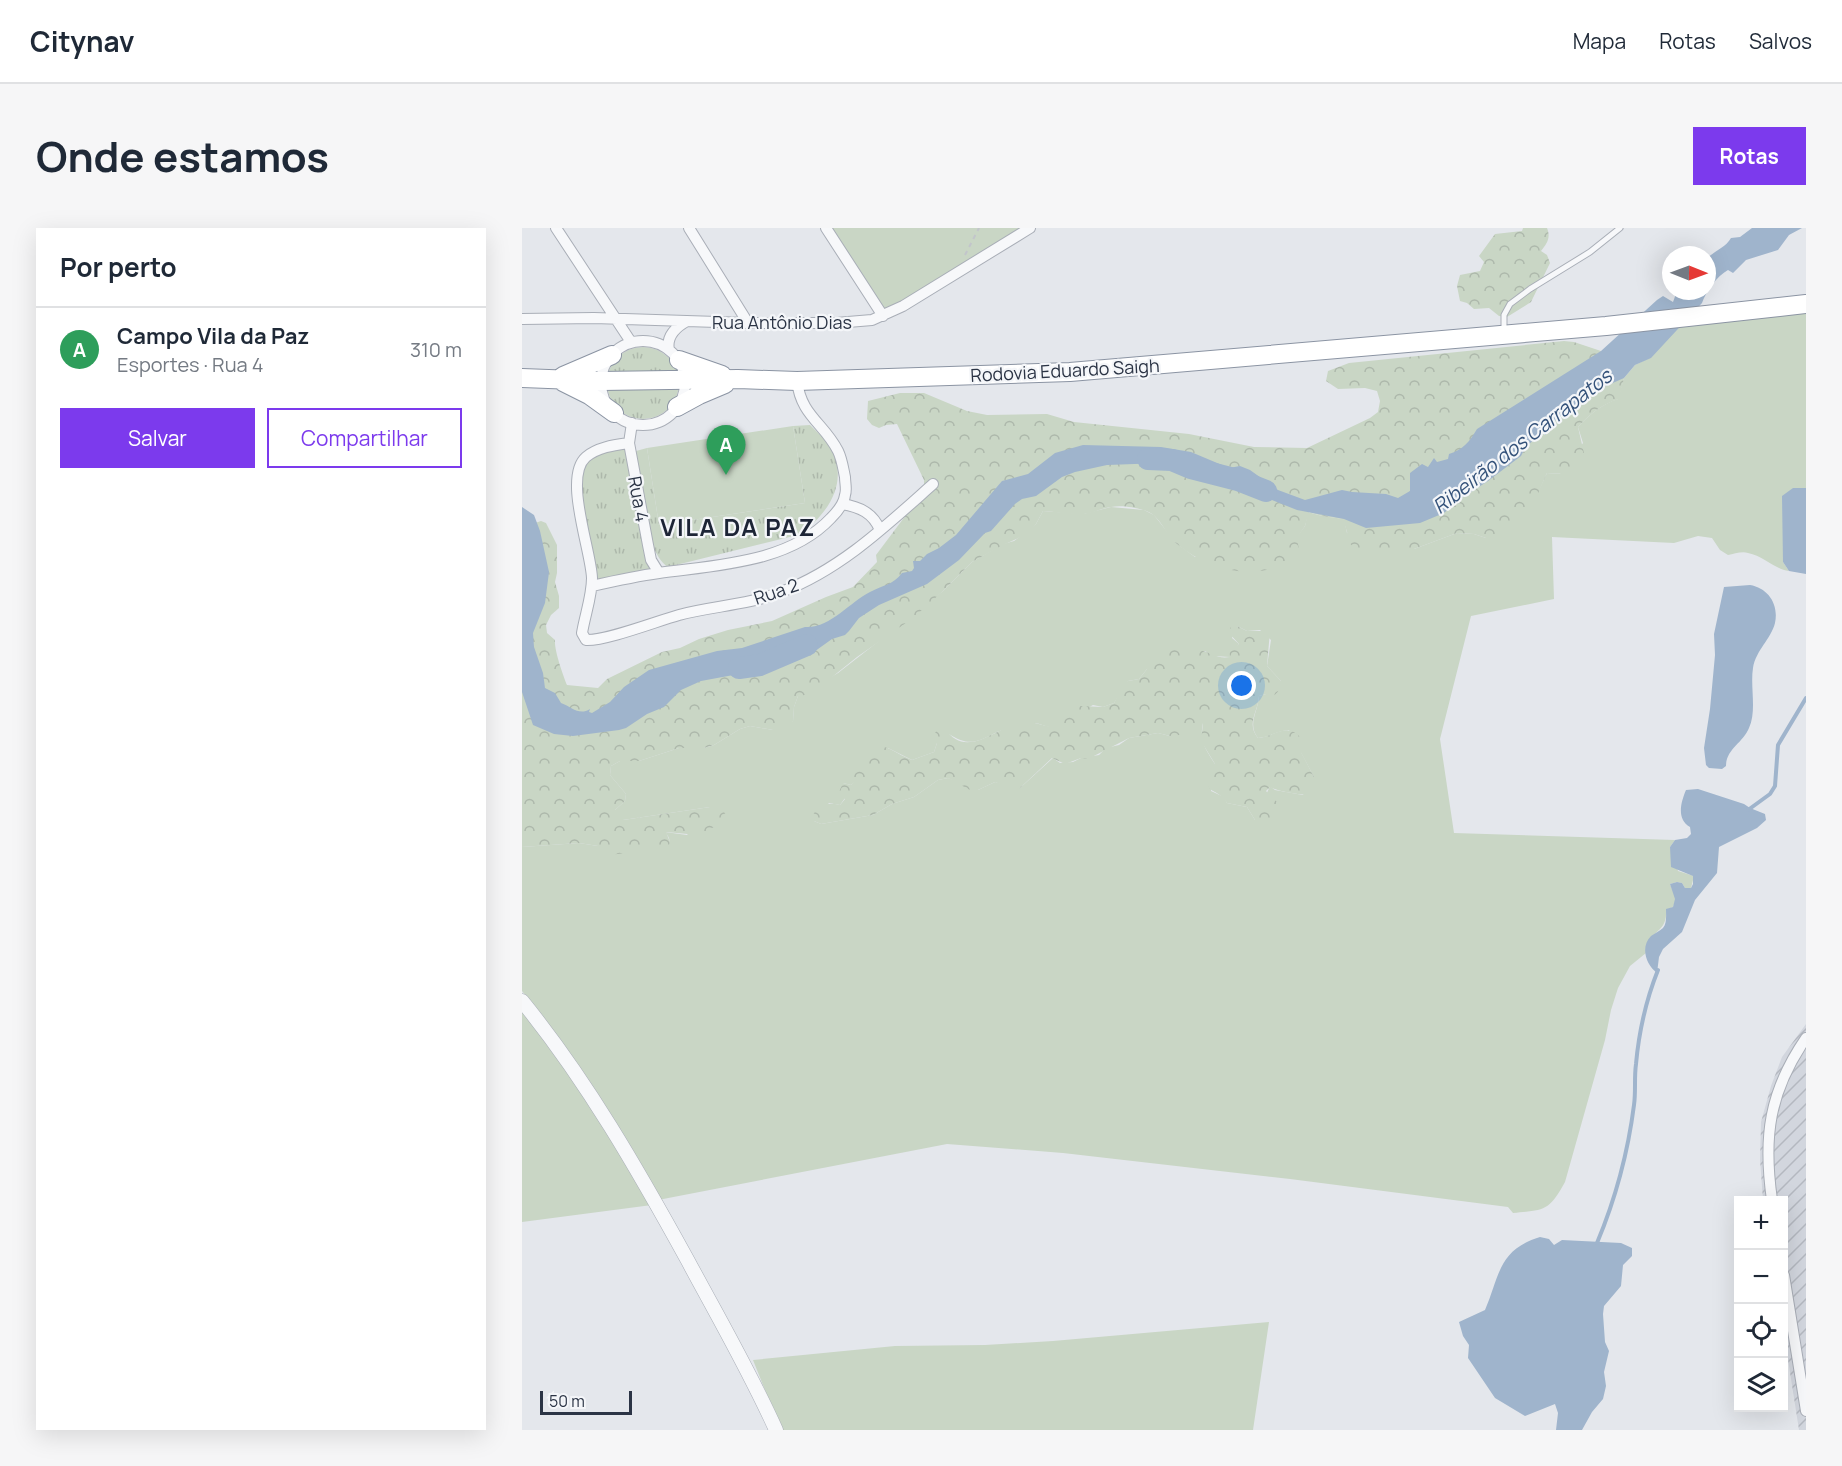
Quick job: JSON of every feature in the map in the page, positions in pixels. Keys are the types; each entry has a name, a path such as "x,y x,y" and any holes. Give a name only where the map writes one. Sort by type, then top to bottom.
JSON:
{"highway":[{"name":"Rodovia Eduardo Saigh","path":"522,378 601,381 738,379 797,381 1131,368 1606,326 1806,304"},
{"path":"556,379 612,355"},
{"path":"674,355 738,379"},
{"path":"556,379 589,395 614,413"},
{"path":"677,407 738,379"}],"street":[{"path":"556,228 631,342"},
{"path":"689,228 748,323"},
{"path":"826,228 883,316"},
{"name":"Rua Antônio Dias","path":"522,319 748,323 836,323 872,320 883,316 957,273 1030,228"},
{"path":"674,355 650,341 631,342 620,347 605,366 601,381 603,397 614,413 632,423 645,425 668,416 677,407 683,396 685,381 674,355 668,344 671,334 687,321"},
{"path":"629,443 604,447 585,457 579,465 577,488 592,572 592,586 764,556 796,544 814,533 830,520 842,504 846,490 838,449 807,411 799,396 797,381"},
{"name":"Rua 4","path":"632,423 629,443 651,560 659,573"},
{"name":"Rua 2","path":"592,586 582,633 586,640 680,615 781,592 817,576 880,530 933,484"},
{"path":"842,504 856,506 871,515 880,530"},
{"path":"522,1001 597,1103 733,1342 776,1430"},
{"path":"1772,1196 1767,1151 1768,1127 1782,1084 1796,1052 1806,1038"},
{"path":"1788,1300 1806,1411"}],"lane":[{"path":"1504,334 1504,315 1510,304 1590,252 1620,228"}],"path":[{"path":"957,273 968,246 979,228"}],"shaded area":[{"path":"1806,1024 1806,1430 1799,1430 1788,1360 1788,1196 1763,1196 1760,1160 1761,1122 1782,1057"}],"green space":[{"path":"831,228 1024,228 885,311"},
{"path":"1523,228 1547,228 1549,235 1541,251 1547,255 1550,263 1531,302 1507,317 1499,316 1489,308 1474,309 1460,301 1457,286 1460,275 1480,271 1484,262 1479,256 1495,234 1522,231"},
{"path":"1806,308 1806,488 1793,488 1783,562 1789,571 1748,553 1728,555 1720,550 1712,538 1698,536 1674,543 1552,537 1554,599 1471,616 1440,739 1454,833 1675,840 1670,847 1678,871 1694,876 1691,888 1685,888 1682,883 1677,882 1670,884 1676,899 1673,907 1666,910 1666,918 1661,929 1649,940 1646,953 1630,966 1618,988 1565,1182 1550,1204 1539,1210 1513,1213 1508,1207 1290,1179 1063,1153 947,1144 658,1200 629,1145 587,1079 522,991 522,847 579,843 598,846 667,848 669,840 665,832 687,835 710,807 615,820 615,810 625,801 626,794 610,775 611,766 620,761 639,761 679,748 704,748 750,726 773,730 793,721 798,696 838,673 943,591 972,562 1003,544 1014,541 1036,524 1043,511 1083,514 1111,507 1144,510 1154,515 1176,543 1195,557 1296,538 1305,526 1308,512 1344,519 1347,533 1414,549 1457,533 1474,534 1486,538 1538,492 1547,473 1560,474 1583,443 1578,427 1596,410 1618,399 1624,378 1635,365 1651,357 1685,320","holes":["1237,626 1247,631 1260,630 1271,640 1267,666 1281,681 1266,694 1259,696 1253,723 1255,733 1258,738 1289,730 1314,777 1303,795 1275,790 1270,786 1255,820 1247,807 1227,803 1224,797 1211,791 1215,764 1203,740 1203,723 1195,722 1170,736 1158,733 1129,738 1119,745 1106,748 1099,755 1073,762 1060,763 1053,758 1020,788 995,782 978,790 948,778 938,780 914,797 892,804 873,815 821,824 814,821 829,803 840,805 845,798 843,783 851,785 888,748 912,760 934,752 937,743 949,734 962,741 973,742 1025,724 1034,723 1057,727 1093,705 1103,707 1114,703 1128,681 1139,679 1147,669 1205,651 1213,656 1230,657 1239,644 1232,638"]},
{"path":"1564,341 1601,351 1624,378 1619,399 1597,410 1578,427 1586,462 1568,473 1547,473 1528,516 1506,538 1486,538 1474,534 1457,533 1414,549 1360,550 1351,545 1343,519 1309,512 1305,526 1297,538 1300,556 1285,564 1253,572 1221,568 1191,554 1173,540 1154,516 1143,510 1119,506 1084,514 1043,511 1036,524 1025,535 972,562 913,618 857,657 811,694 798,696 793,721 786,730 750,726 704,748 679,748 639,761 620,761 611,766 610,775 626,794 625,801 615,810 615,820 710,807 722,809 726,815 724,822 698,835 666,832 670,842 668,848 609,855 602,854 598,846 579,843 522,847 522,595 532,524 541,521 546,523 557,545 555,582 559,596 559,608 551,615 546,625 547,633 555,640 557,656 567,685 598,688 607,679 662,652 680,648 728,630 772,621 853,587 877,562 876,555 924,491 924,480 897,424 879,428 867,419 868,401 900,393 924,393 967,411 987,415 1047,414 1074,422 1189,434 1254,447 1307,448 1378,412 1380,401 1377,391 1365,388 1338,389 1326,381 1328,371 1349,363"},
{"path":"643,347 663,353 673,363 679,383 673,403 663,413 643,419 623,413 613,403 607,383 613,363 623,353"},
{"path":"810,425 827,442 838,469 834,494 820,517 798,535 668,567 660,559 653,546 644,514 636,451 647,448 659,525 805,503 793,426"},
{"path":"793,426 805,503 659,525 647,448"},
{"path":"627,448 645,557 652,570 595,581 579,480 586,464 591,459 603,453"},
{"path":"1237,626 1247,631 1270,631 1267,666 1281,681 1279,690 1274,695 1259,696 1253,723 1255,733 1258,738 1287,730 1298,735 1303,741 1301,752 1314,777 1316,789 1310,795 1306,795 1270,787 1266,791 1277,802 1273,815 1268,820 1255,820 1247,807 1227,803 1219,794 1211,790 1208,777 1210,767 1215,764 1201,741 1203,723 1195,723 1179,735 1170,736 1158,733 1129,738 1088,759 1081,758 1065,764 1052,758 1020,788 1006,790 1003,785 995,782 978,790 970,790 948,778 938,780 914,797 892,804 873,815 821,824 814,821 813,815 821,806 840,805 845,799 838,794 843,783 851,785 855,780 849,777 847,770 859,754 871,747 890,749 912,760 934,752 937,743 934,735 938,728 945,728 953,738 963,742 972,742 1023,722 1056,727 1080,706 1103,707 1114,703 1120,685 1139,679 1147,669 1150,660 1169,650 1188,648 1219,657 1230,657 1229,649 1234,649 1239,644 1228,632 1231,627"},
{"path":"522,1007 593,1105 652,1205 522,1222"},
{"path":"1269,1322 1253,1430 781,1430 753,1360 895,1346 985,1345 1053,1341"}],"water":[{"path":"1752,228 1802,228 1789,235 1778,250 1746,260 1733,273 1728,270 1716,280 1716,251 1731,238 1740,237"},
{"path":"1662,297 1662,300 1673,302 1674,300 1703,300 1651,358 1635,365 1624,378 1597,390 1546,427 1546,435 1541,433 1525,448 1521,456 1444,513 1420,523 1366,528 1344,519 1297,510 1267,498 1244,486 1238,480 1191,468 1173,460 1162,463 1107,465 1075,472 1062,477 1036,496 1022,499 1015,504 991,531 985,533 959,560 927,584 879,605 859,618 845,635 832,639 811,654 803,657 779,656 760,665 755,671 701,681 681,690 664,707 619,730 573,736 554,734 533,725 522,692 522,507 534,515 549,572 545,603 533,633 534,647 543,673 545,688 555,693 561,703 582,712 590,709 589,712 592,713 610,702 624,687 649,670 717,651 742,648 805,627 822,624 862,596 891,582 902,573 912,571 913,561 920,561 956,535 1002,481 1028,474 1055,453 1083,445 1161,447 1191,452 1229,468 1240,466 1250,470 1278,490 1305,500 1342,490 1386,494 1398,498 1410,491 1410,473 1422,464 1428,467 1434,458 1437,462 1448,459 1449,454 1466,444 1477,429 1601,351"},
{"path":"1793,488 1806,488 1806,574 1789,571 1783,562 1782,496"},
{"path":"1750,585 1767,593 1771,598 1775,609 1775,623 1753,668 1753,714 1749,728 1732,750 1726,766 1722,769 1709,768 1706,765 1704,748 1715,655 1714,634 1724,587"},
{"path":"1698,789 1744,804 1765,814 1766,820 1757,828 1719,847 1717,873 1695,900 1682,932 1663,949 1659,957 1657,973 1647,961 1646,945 1651,936 1664,926 1666,909 1673,907 1675,899 1670,884 1677,882 1682,883 1685,888 1691,888 1693,884 1693,876 1671,867 1670,847 1675,840 1687,838 1691,834 1690,827 1681,815 1681,805 1686,790"},
{"path":"1540,1237 1549,1239 1554,1245 1562,1240 1621,1243 1632,1248 1632,1256 1623,1265 1621,1286 1604,1306 1605,1342 1609,1351 1604,1372 1606,1386 1603,1399 1592,1412 1582,1430 1556,1430 1558,1413 1555,1404 1525,1416 1495,1398 1468,1358 1469,1345 1463,1336 1459,1322 1485,1310 1502,1265 1508,1257 1526,1242"}],"waterway":[{"name":"Ribeirão dos Carrapatos","path":"1148,459 1172,460 1266,491"},
{"name":"Ribeirão dos Carrapatos","path":"739,668 760,665 807,645"},
{"path":"1748,810 1770,794 1775,786 1778,745 1806,698"},
{"path":"1597,1243 1615,1193 1624,1158 1634,1105 1635,1069 1641,1028 1658,970"}],"place":[{"name":"Campo Vila da Paz","path":"726,475"}],"district":[{"name":"VILA DA PAZ","path":"738,526"}]}
